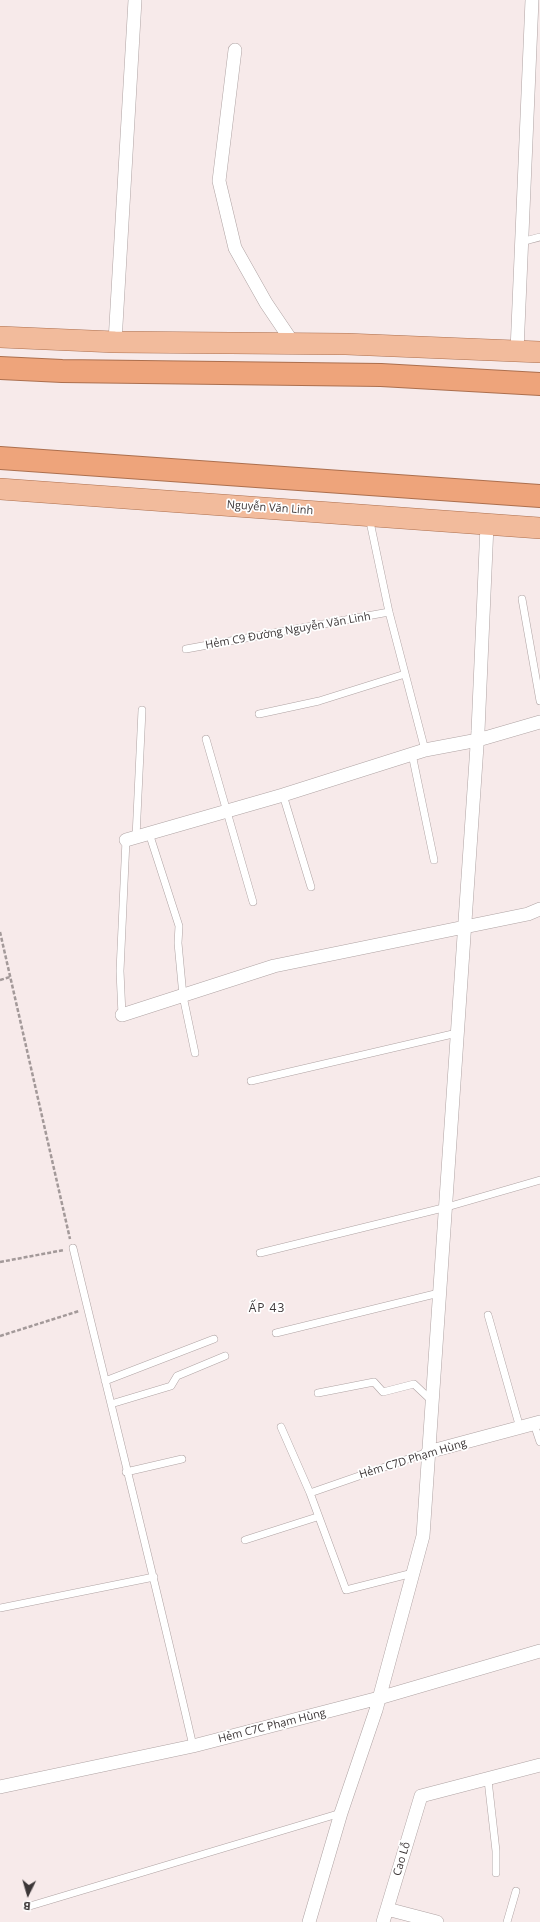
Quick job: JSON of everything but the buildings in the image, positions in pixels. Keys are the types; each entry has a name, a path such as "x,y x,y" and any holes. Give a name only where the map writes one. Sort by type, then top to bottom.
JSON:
{"highway":[{"path":"0,368 62,371 381,375 540,384"},
{"path":"0,458 540,496"}],"main road":[{"path":"0,337 115,342 346,344 540,352"},
{"name":"Nguyễn Văn Linh","path":"0,489 540,528"}],"street":[{"path":"115,342 134,0"},
{"path":"517,351 532,0"},
{"path":"235,50 218,180 235,248 266,303 293,343"},
{"path":"309,1922 341,1813 379,1698 423,1536 439,1293 447,1207 464,927 478,740 487,525"},
{"path":"131,839 226,810 283,795 425,750 478,740 540,722"},
{"path":"122,1015 274,966 528,914 540,909"},
{"name":"Hẻm C7D Phạm Hùng","path":"428,1452 537,1423"},
{"name":"Hẻm C7C Phạm Hùng","path":"0,1787 193,1746 379,1698 540,1651"},
{"path":"488,1780 540,1765"},
{"name":"Cao Lỗ","path":"383,1922 421,1796 488,1780"},
{"path":"387,1909 437,1922"}],"lane":[{"path":"521,242 540,237"},
{"path":"369,516 389,612 425,750"},
{"path":"522,599 540,701"},
{"name":"Hẻm C9 Đường Nguyễn Văn Linh","path":"186,649 389,612"},
{"path":"259,714 319,701 405,674"},
{"path":"122,1015 120,971 142,710"},
{"path":"206,738 253,902"},
{"path":"412,754 434,860"},
{"path":"283,795 311,887"},
{"path":"149,833 179,926 178,943 183,996 195,1053"},
{"path":"251,1081 457,1033"},
{"path":"260,1253 447,1207 540,1180"},
{"path":"72,1248 111,1404 126,1472 154,1577 193,1746"},
{"path":"276,1333 439,1293"},
{"path":"488,1315 520,1428"},
{"path":"105,1381 214,1339"},
{"path":"111,1404 171,1386 177,1376 225,1356"},
{"path":"318,1393 374,1382 383,1392 414,1384 432,1401"},
{"path":"537,1423 540,1442"},
{"path":"280,1427 310,1493 346,1590 413,1573"},
{"name":"Hẻm C7D Phạm Hùng","path":"310,1493 428,1452"},
{"path":"126,1472 182,1459"},
{"path":"245,1540 318,1517"},
{"path":"0,1608 154,1577"},
{"path":"488,1780 496,1851 496,1873"},
{"path":"30,1906 341,1813"},
{"path":"508,1922 516,1891"}],"path":[{"path":"0,932 72,1248 49,1254 0,1262"},
{"path":"0,980 10,976"},
{"path":"0,1336 87,1309"}],"district":[{"name":"ẤP 43","path":"267,1309"}]}
